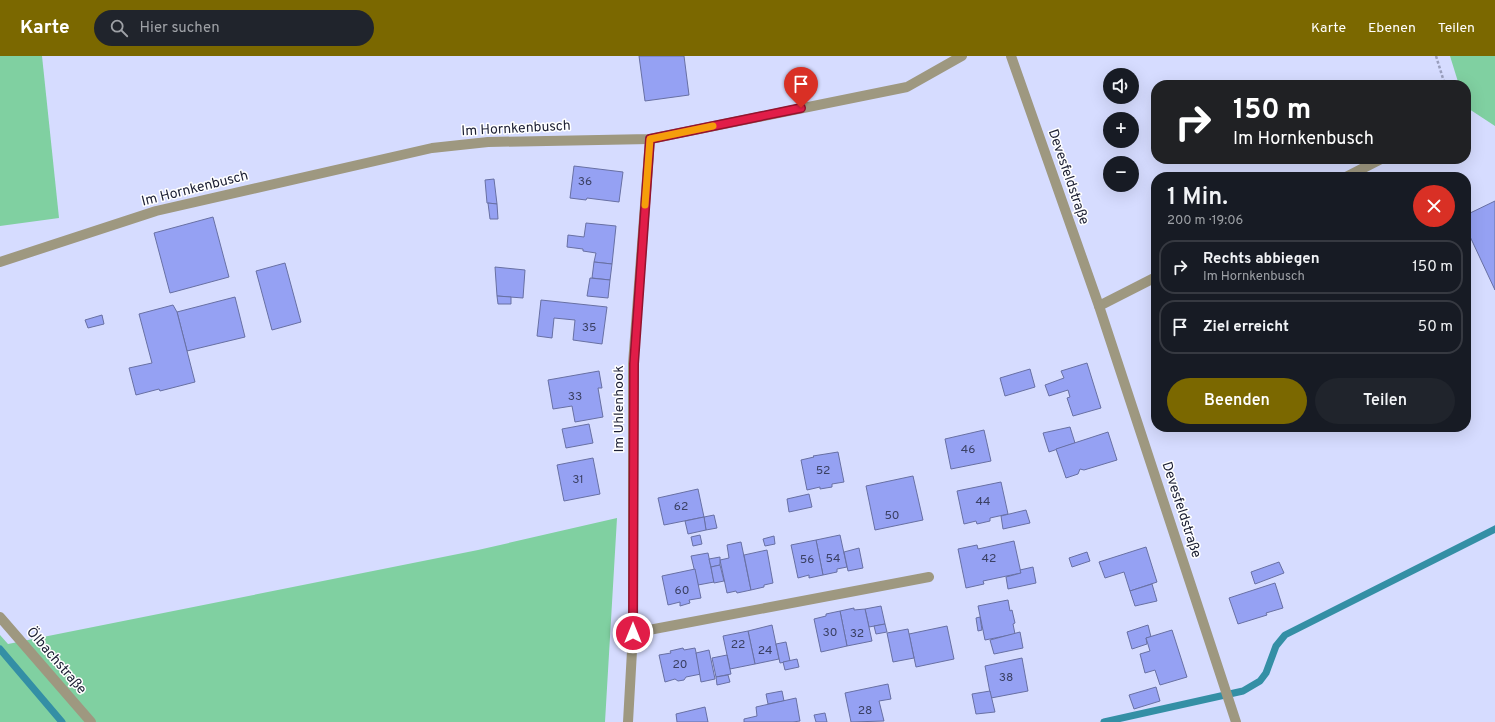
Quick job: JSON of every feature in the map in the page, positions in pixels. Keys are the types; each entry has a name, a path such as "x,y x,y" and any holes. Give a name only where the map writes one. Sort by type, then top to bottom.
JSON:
{"street":[{"name":"Im Hornkenbusch","path":"0,262 156,211 432,148 488,142 650,139 907,87 962,56"},
{"name":"Devesfeldstraße","path":"1011,56 1099,306 1235,722"},
{"name":"Im Uhlenhook","path":"628,722 633,633 634,364 650,139"},
{"path":"1356,172 1371,164"},
{"path":"1099,306 1151,280"},
{"path":"633,633 929,578"},
{"name":"Ölbachstraße","path":"0,617 91,722"}],"path":[{"path":"1436,56 1443,80"}],"green space":[{"path":"0,56 42,56 59,218 0,226"},
{"path":"1450,56 1495,56 1495,126 1471,110 1471,80 1457,80"},
{"path":"617,518 605,722 0,722 0,635 8,644 478,550"}],"building":[{"path":"639,56 684,56 689,95 645,101"},
{"path":"574,166 623,172 619,202 587,198 586,200 570,198"},
{"path":"494,179 497,204 487,203 485,180"},
{"path":"1495,201 1495,290 1471,239 1471,213"},
{"path":"488,203 497,204 498,219 490,219"},
{"path":"213,217 229,277 170,293 154,233"},
{"path":"586,223 616,226 612,264 594,262 596,253 583,251 583,249 567,247 568,235 584,237"},
{"path":"594,262 612,264 610,280 592,278"},
{"path":"285,263 301,322 272,330 256,271"},
{"path":"495,267 525,270 523,298 497,296"},
{"path":"590,278 610,280 608,298 587,296"},
{"path":"497,296 511,297 511,304 498,304"},
{"path":"235,297 245,337 187,351 177,312"},
{"path":"541,300 607,307 602,344 573,340 575,320 554,318 552,338 537,336"},
{"path":"173,305 177,312 195,382 160,391 159,389 136,395 129,368 152,363 139,314"},
{"path":"102,315 104,324 88,328 85,320"},
{"path":"1087,363 1101,408 1073,416 1067,398 1070,397 1068,390 1049,396 1045,385 1064,378 1061,371"},
{"path":"1030,369 1035,387 1005,396 1000,378"},
{"path":"599,371 602,388 598,388 603,417 575,422 572,406 553,409 548,380"},
{"path":"589,424 593,443 566,448 562,429"},
{"path":"1070,427 1075,443 1049,452 1043,433"},
{"path":"984,430 991,461 951,469 945,439"},
{"path":"1108,432 1117,460 1084,470 1080,469 1078,474 1066,478 1056,449"},
{"path":"838,452 844,482 832,484 832,487 820,489 820,487 807,490 801,460 814,457 813,456"},
{"path":"593,458 600,494 564,501 557,465"},
{"path":"913,476 923,520 875,530 866,486"},
{"path":"1001,482 1008,514 990,518 990,521 977,524 976,521 964,524 957,491"},
{"path":"698,489 704,517 664,525 658,498"},
{"path":"809,494 812,507 789,512 787,499"},
{"path":"1026,510 1030,523 1003,529 1001,516"},
{"path":"714,515 717,528 706,530 704,517"},
{"path":"704,517 706,530 688,534 685,521"},
{"path":"700,535 702,544 693,546 691,537"},
{"path":"840,535 847,567 837,569 837,572 823,575 816,540"},
{"path":"774,536 775,544 765,546 763,539"},
{"path":"816,540 823,575 809,578 809,575 798,578 791,545"},
{"path":"1014,541 1021,573 983,581 984,584 966,588 958,549 977,545 978,549"},
{"path":"741,542 751,590 737,593 736,591 727,593 720,560 729,558 727,545"},
{"path":"1146,547 1157,582 1130,591 1124,572 1105,578 1099,562"},
{"path":"859,548 863,568 848,571 844,552"},
{"path":"767,550 773,583 751,590 744,555"},
{"path":"1087,552 1090,561 1072,567 1069,558"},
{"path":"708,553 714,582 698,585 691,556"},
{"path":"720,557 720,565 711,567 709,559"},
{"path":"1279,562 1284,573 1255,584 1251,572"},
{"path":"720,565 724,581 714,583 711,567"},
{"path":"1033,567 1036,583 1008,589 1006,577 1021,573 1020,570"},
{"path":"695,569 701,598 689,600 690,603 680,606 680,602 668,605 662,576"},
{"path":"1275,583 1283,608 1266,613 1267,615 1238,624 1229,598"},
{"path":"1152,584 1157,601 1135,606 1130,591"},
{"path":"1008,600 1010,611 1012,610 1015,623 1013,624 1015,634 985,640 978,606"},
{"path":"881,606 885,624 869,627 865,609"},
{"path":"854,608 854,610 865,609 872,641 847,646 840,611"},
{"path":"840,611 847,646 821,652 814,619 826,616 826,614"},
{"path":"980,617 982,630 978,631 976,618"},
{"path":"885,624 887,632 876,634 874,626"},
{"path":"772,625 779,659 755,664 748,631"},
{"path":"1148,625 1151,637 1146,638 1147,644 1132,649 1127,632"},
{"path":"947,626 954,659 916,667 909,634"},
{"path":"908,629 914,658 893,662 887,633"},
{"path":"1172,630 1187,677 1160,685 1155,670 1145,673 1140,654 1150,651 1146,638"},
{"path":"748,631 755,664 730,669 723,636"},
{"path":"1020,632 1023,648 994,654 990,640"},
{"path":"786,642 790,661 780,663 776,644"},
{"path":"683,648 684,650 695,648 701,674 686,677 684,680 678,681 675,679 665,682 659,655 671,653 670,651"},
{"path":"709,650 715,679 701,682 696,653"},
{"path":"727,655 731,674 716,677 712,658"},
{"path":"1022,658 1028,691 991,698 985,666"},
{"path":"797,659 799,667 785,670 783,662"},
{"path":"728,675 730,682 717,685 716,677"},
{"path":"888,684 891,699 879,701 884,721 851,722 845,693"},
{"path":"1156,687 1160,701 1134,709 1129,695"},
{"path":"782,691 784,701 768,704 766,694"},
{"path":"990,691 995,712 976,714 972,694"},
{"path":"796,698 800,721 744,722 744,719 757,716 756,707"},
{"path":"705,707 708,722 677,722 676,714"},
{"path":"825,713 827,722 816,722 814,715"}],"waterway":[{"path":"1104,722 1243,691 1260,681 1266,673 1276,646 1285,635 1495,529"},
{"path":"0,649 62,722"}],"slow traffic":[{"path":"645,205 650,139 713,126"}],"route":[{"path":"633,633 634,364 650,139 801,108"}]}
